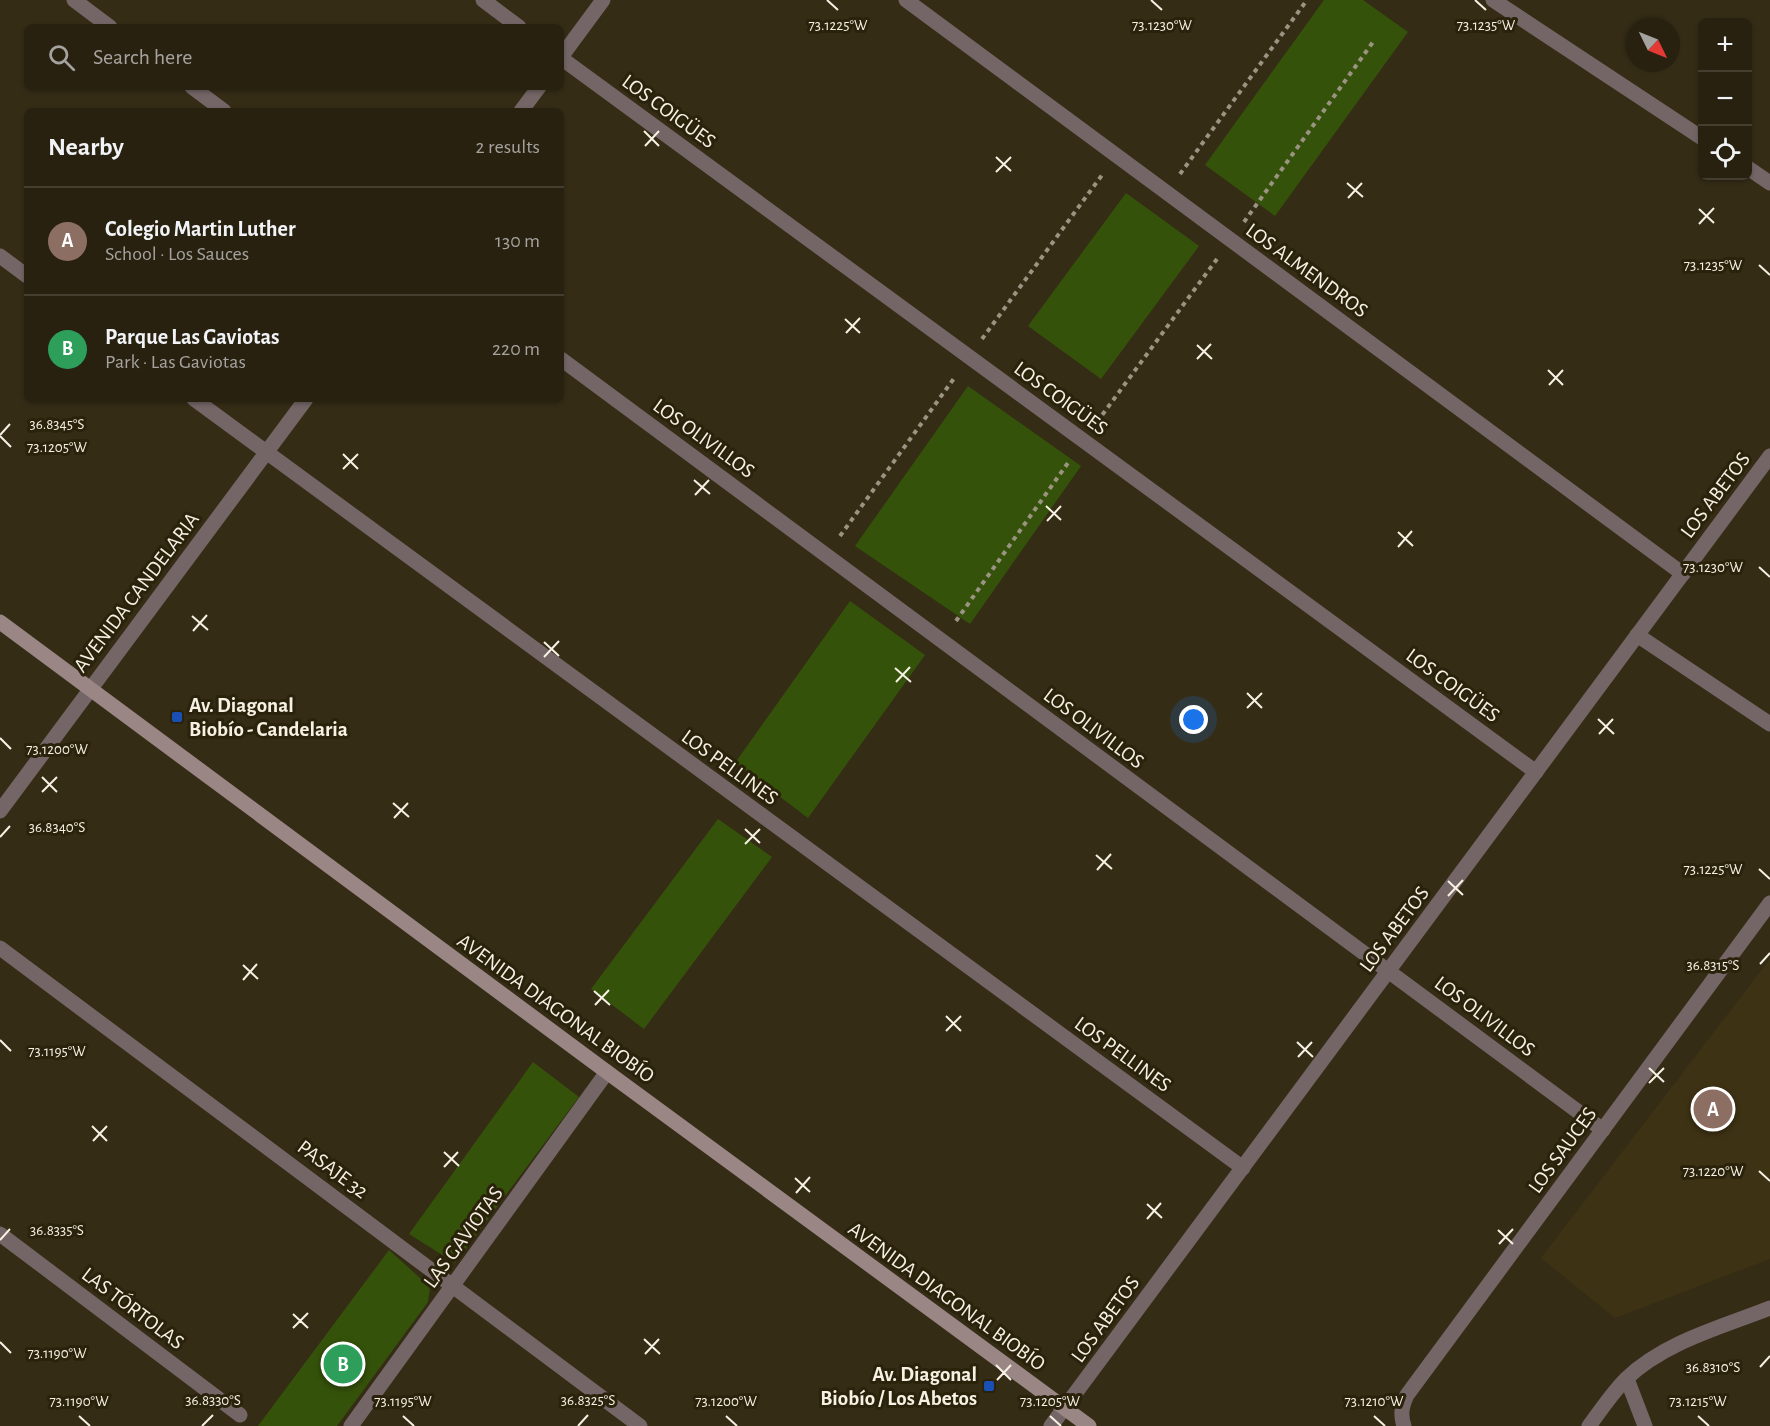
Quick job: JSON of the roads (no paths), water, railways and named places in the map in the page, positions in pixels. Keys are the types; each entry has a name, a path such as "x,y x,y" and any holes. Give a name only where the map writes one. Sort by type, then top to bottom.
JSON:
{"main road":[{"name":"AVENIDA DIAGONAL BIOBÍO","path":"0,622 1089,1426"}],"street":[{"path":"74,0 106,24"},
{"path":"483,0 515,24"},
{"path":"564,53 603,0"},
{"name":"LOS ALMENDROS","path":"906,0 1683,574"},
{"path":"1493,0 1698,135"},
{"name":"LOS COIGÜES","path":"564,59 1536,772"},
{"path":"196,90 220,108"},
{"path":"523,108 536,90"},
{"path":"1752,171 1770,183"},
{"path":"0,256 24,274"},
{"name":"LOS OLIVILLOS","path":"564,361 1603,1130"},
{"name":"LOS PELLINES","path":"198,402 1243,1168"},
{"name":"AVENIDA CANDELARIA","path":"0,811 304,402"},
{"name":"LOS ABETOS","path":"1051,1426 1770,456"},
{"path":"1637,635 1770,723"},
{"name":"LOS SAUCES","path":"1404,1426 1401,1416 1402,1405 1407,1395 1770,903"},
{"name":"PASAJE 32","path":"0,948 640,1426"},
{"name":"LAS GAVIOTAS","path":"351,1426 607,1072"},
{"name":"LAS TÓRTOLAS","path":"0,1234 240,1415"},
{"path":"1589,1426 1627,1378 1656,1356 1683,1342 1770,1308"},
{"path":"1627,1378 1645,1426"}],"place":[{"name":"Av. Diagonal Biobío - Candelaria","path":"177,717"},
{"name":"Colegio Martin Luther","path":"1713,1109"},
{"name":"Parque Las Gaviotas","path":"343,1364"},
{"name":"Av. Diagonal Biobío / Los Abetos","path":"989,1386"}]}
